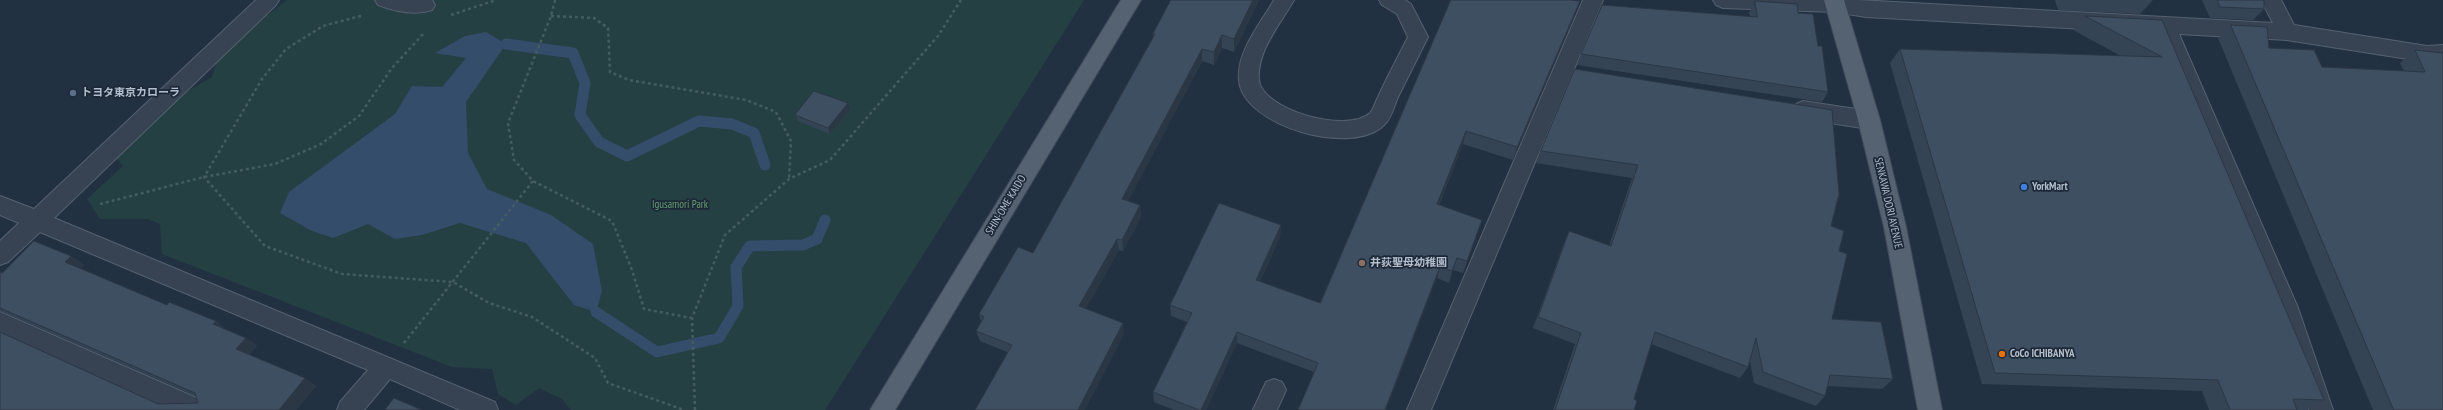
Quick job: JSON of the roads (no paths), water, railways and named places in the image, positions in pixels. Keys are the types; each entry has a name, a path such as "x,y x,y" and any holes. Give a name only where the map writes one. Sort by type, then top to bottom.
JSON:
{"main road":[{"name":"SHIN-OME KAIDO","path":"882,410 1131,0"},
{"name":"SENKAWA DORI AVENUE","path":"1834,2 1869,120 1895,227 1930,410"}],"street":[{"path":"0,255 269,0"},
{"path":"385,0 394,3 425,5"},
{"path":"1284,0 1250,62 1249,82 1255,97 1270,109 1312,125 1342,132 1360,130 1377,119 1418,37 1404,10 1389,0"},
{"path":"1419,410 1572,74 1594,0"},
{"path":"1723,0 1834,2 1866,9 2287,32 2427,54 2443,52"},
{"path":"2271,0 2287,32"},
{"path":"2165,26 2286,308 2321,410"},
{"path":"1783,106 1869,120"},
{"path":"0,205 386,366 486,410"},
{"path":"0,322 197,410"},
{"path":"350,410 386,366"}],"water":[{"path":"486,32 506,44 466,102 468,153 487,189 551,215 593,244 602,291 596,312 574,305 526,243 460,223 422,235 395,239 368,224 333,238 312,231 280,213 289,192 395,114 412,86 442,87 466,58 435,53 465,36"}],"waterway":[{"path":"506,44 573,53 585,83 580,115 599,142 627,156 699,121 732,124 754,133 765,165"},
{"path":"596,312 657,352 719,338 738,306 736,267 750,246 803,245 817,239 825,220"}],"place":[{"name":"トヨタ東京カローラ","path":"73,93"},
{"name":"YorkMart","path":"2024,187"},
{"name":"井荻聖母幼稚園","path":"1362,263"},
{"name":"CoCo ICHIBANYA","path":"2002,354"}],"park label":[{"name":"Igusamori Park","path":"680,205"}]}
